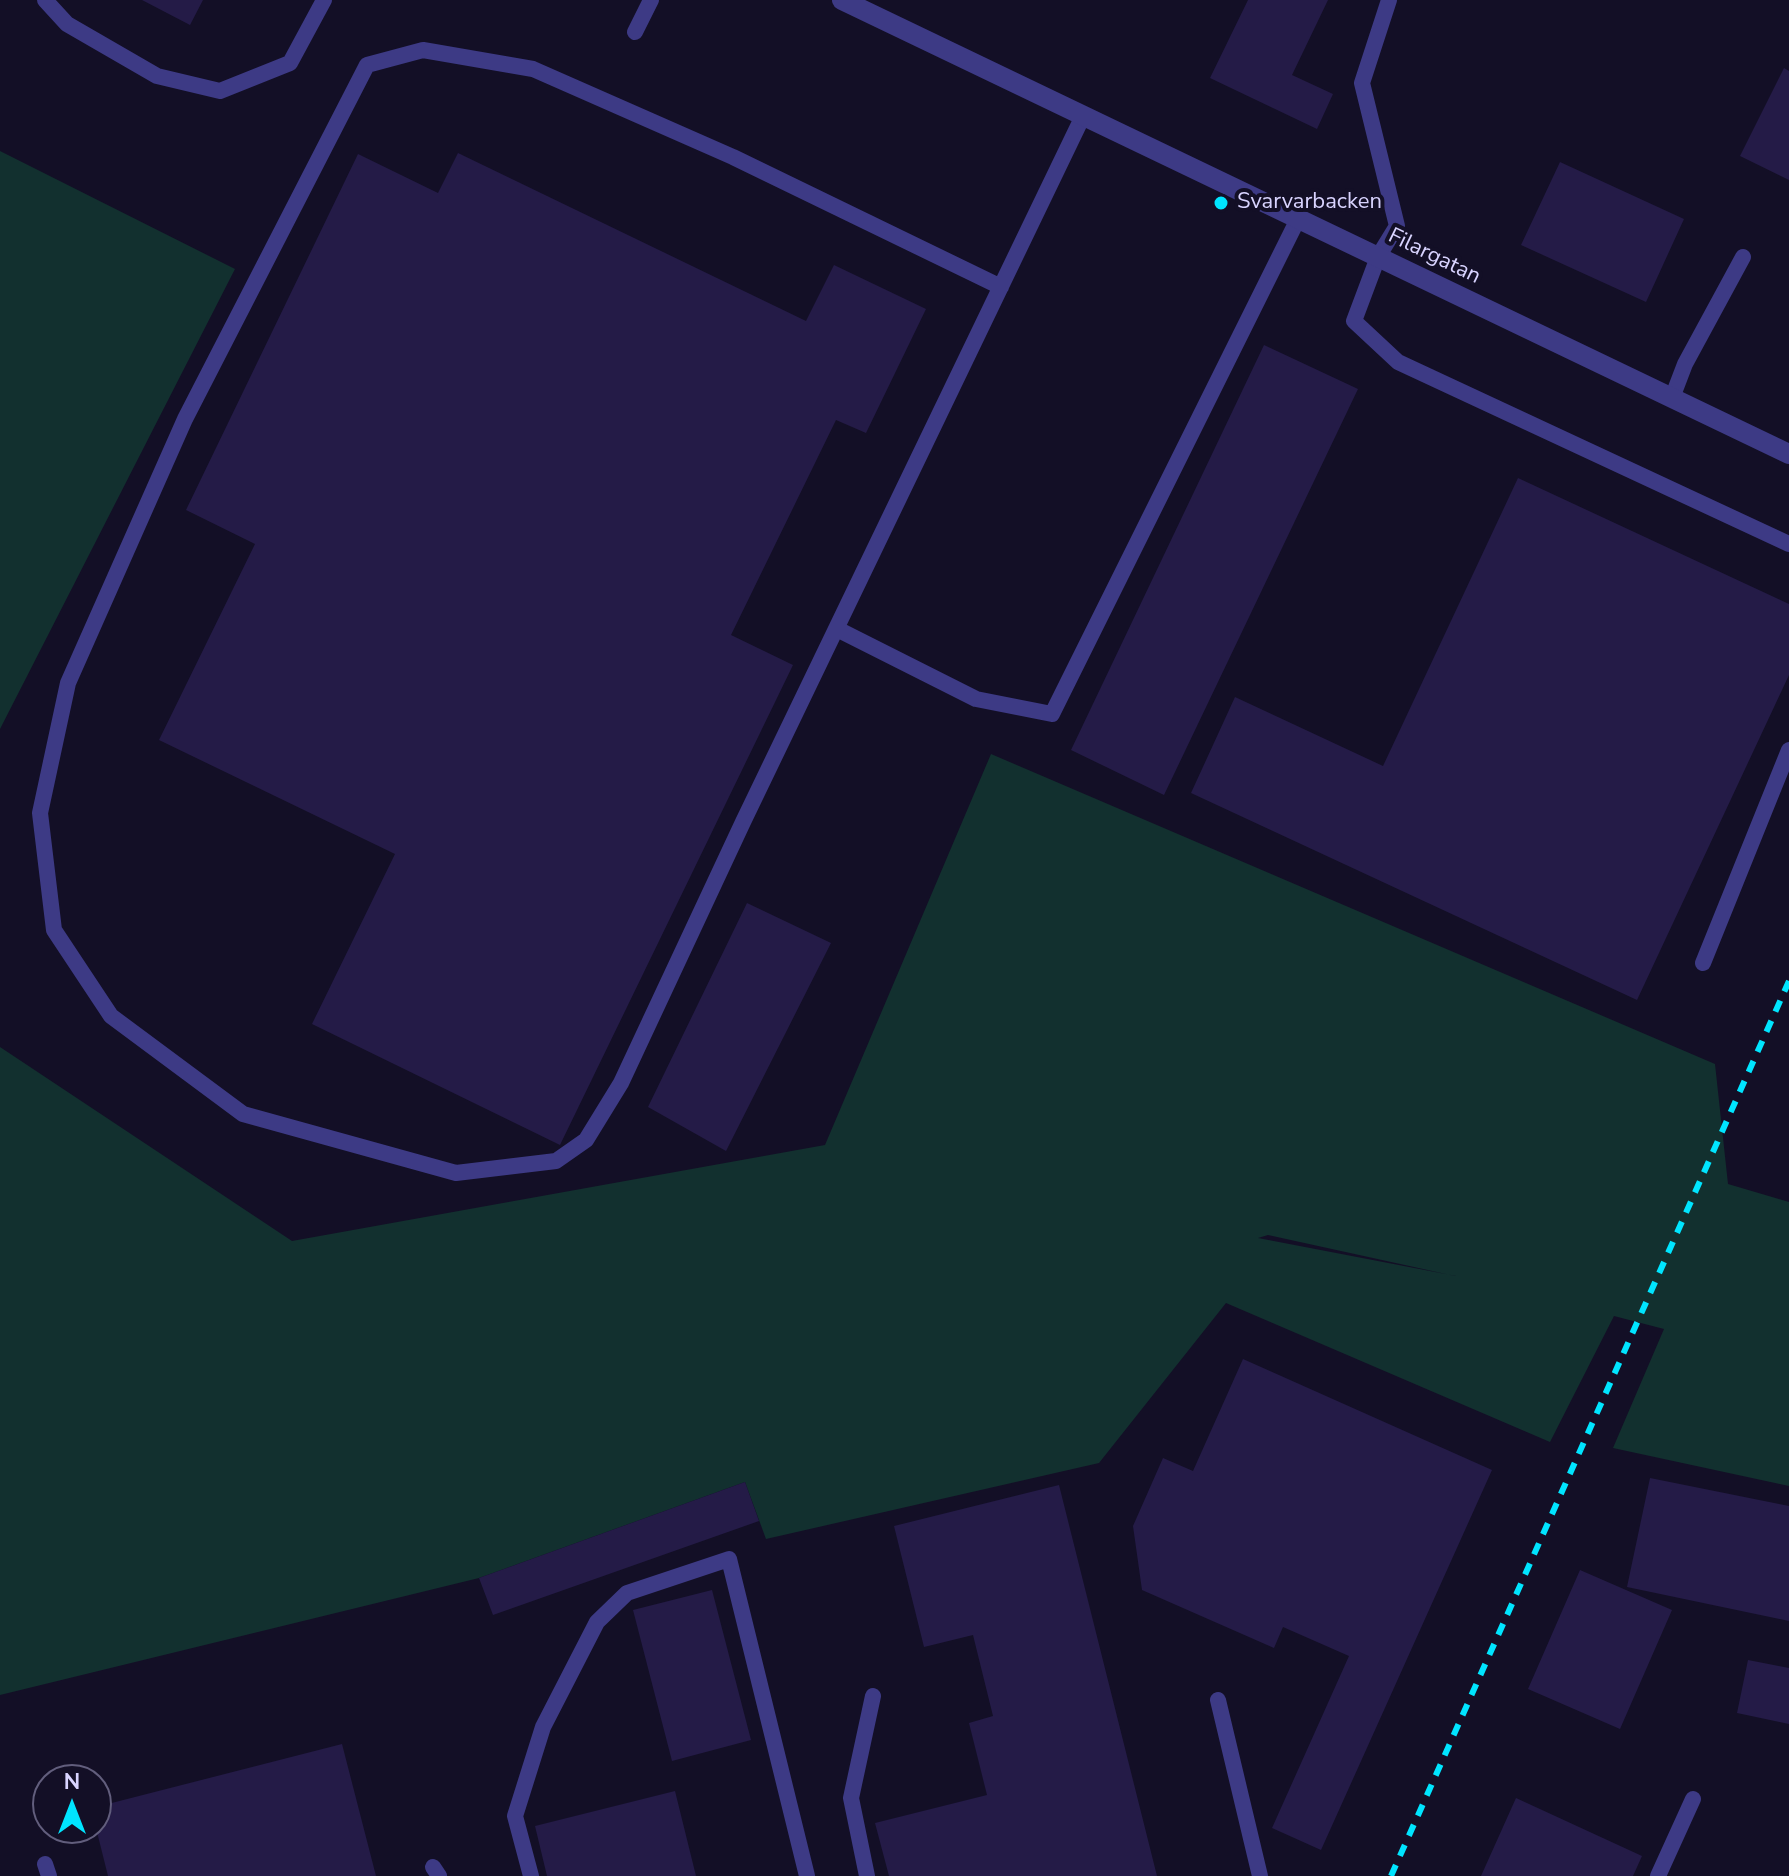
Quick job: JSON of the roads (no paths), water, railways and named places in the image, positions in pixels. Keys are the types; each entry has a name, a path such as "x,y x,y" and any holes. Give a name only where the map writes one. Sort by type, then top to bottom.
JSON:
{"street":[{"name":"Filargatan","path":"842,0 1789,454"}],"lane":[{"path":"45,0 67,24 157,76 220,91 290,63 324,0"},
{"path":"635,32 651,0"},
{"path":"1389,0 1362,83 1397,226 1378,257 1354,321 1398,362 1789,544"},
{"path":"1001,287 733,157 533,69 423,50 367,65 185,419 68,683 40,813 54,930 111,1016 243,1114 456,1173 556,1161 586,1140 621,1083 743,822 837,629 1001,287 1083,116"},
{"path":"837,629 976,699 1052,714 1298,219"},
{"path":"1672,398 1685,364 1743,257"},
{"path":"1703,963 1789,750"},
{"path":"531,1876 515,1816 543,1727 597,1622 627,1593 729,1559 807,1876"},
{"path":"867,1876 851,1798 873,1696"},
{"path":"1218,1700 1260,1876"},
{"path":"1658,1876 1693,1799"}],"railway":[{"path":"1391,1876 1789,981"}],"place":[{"name":"Svarvarbacken","path":"1221,203"}]}
